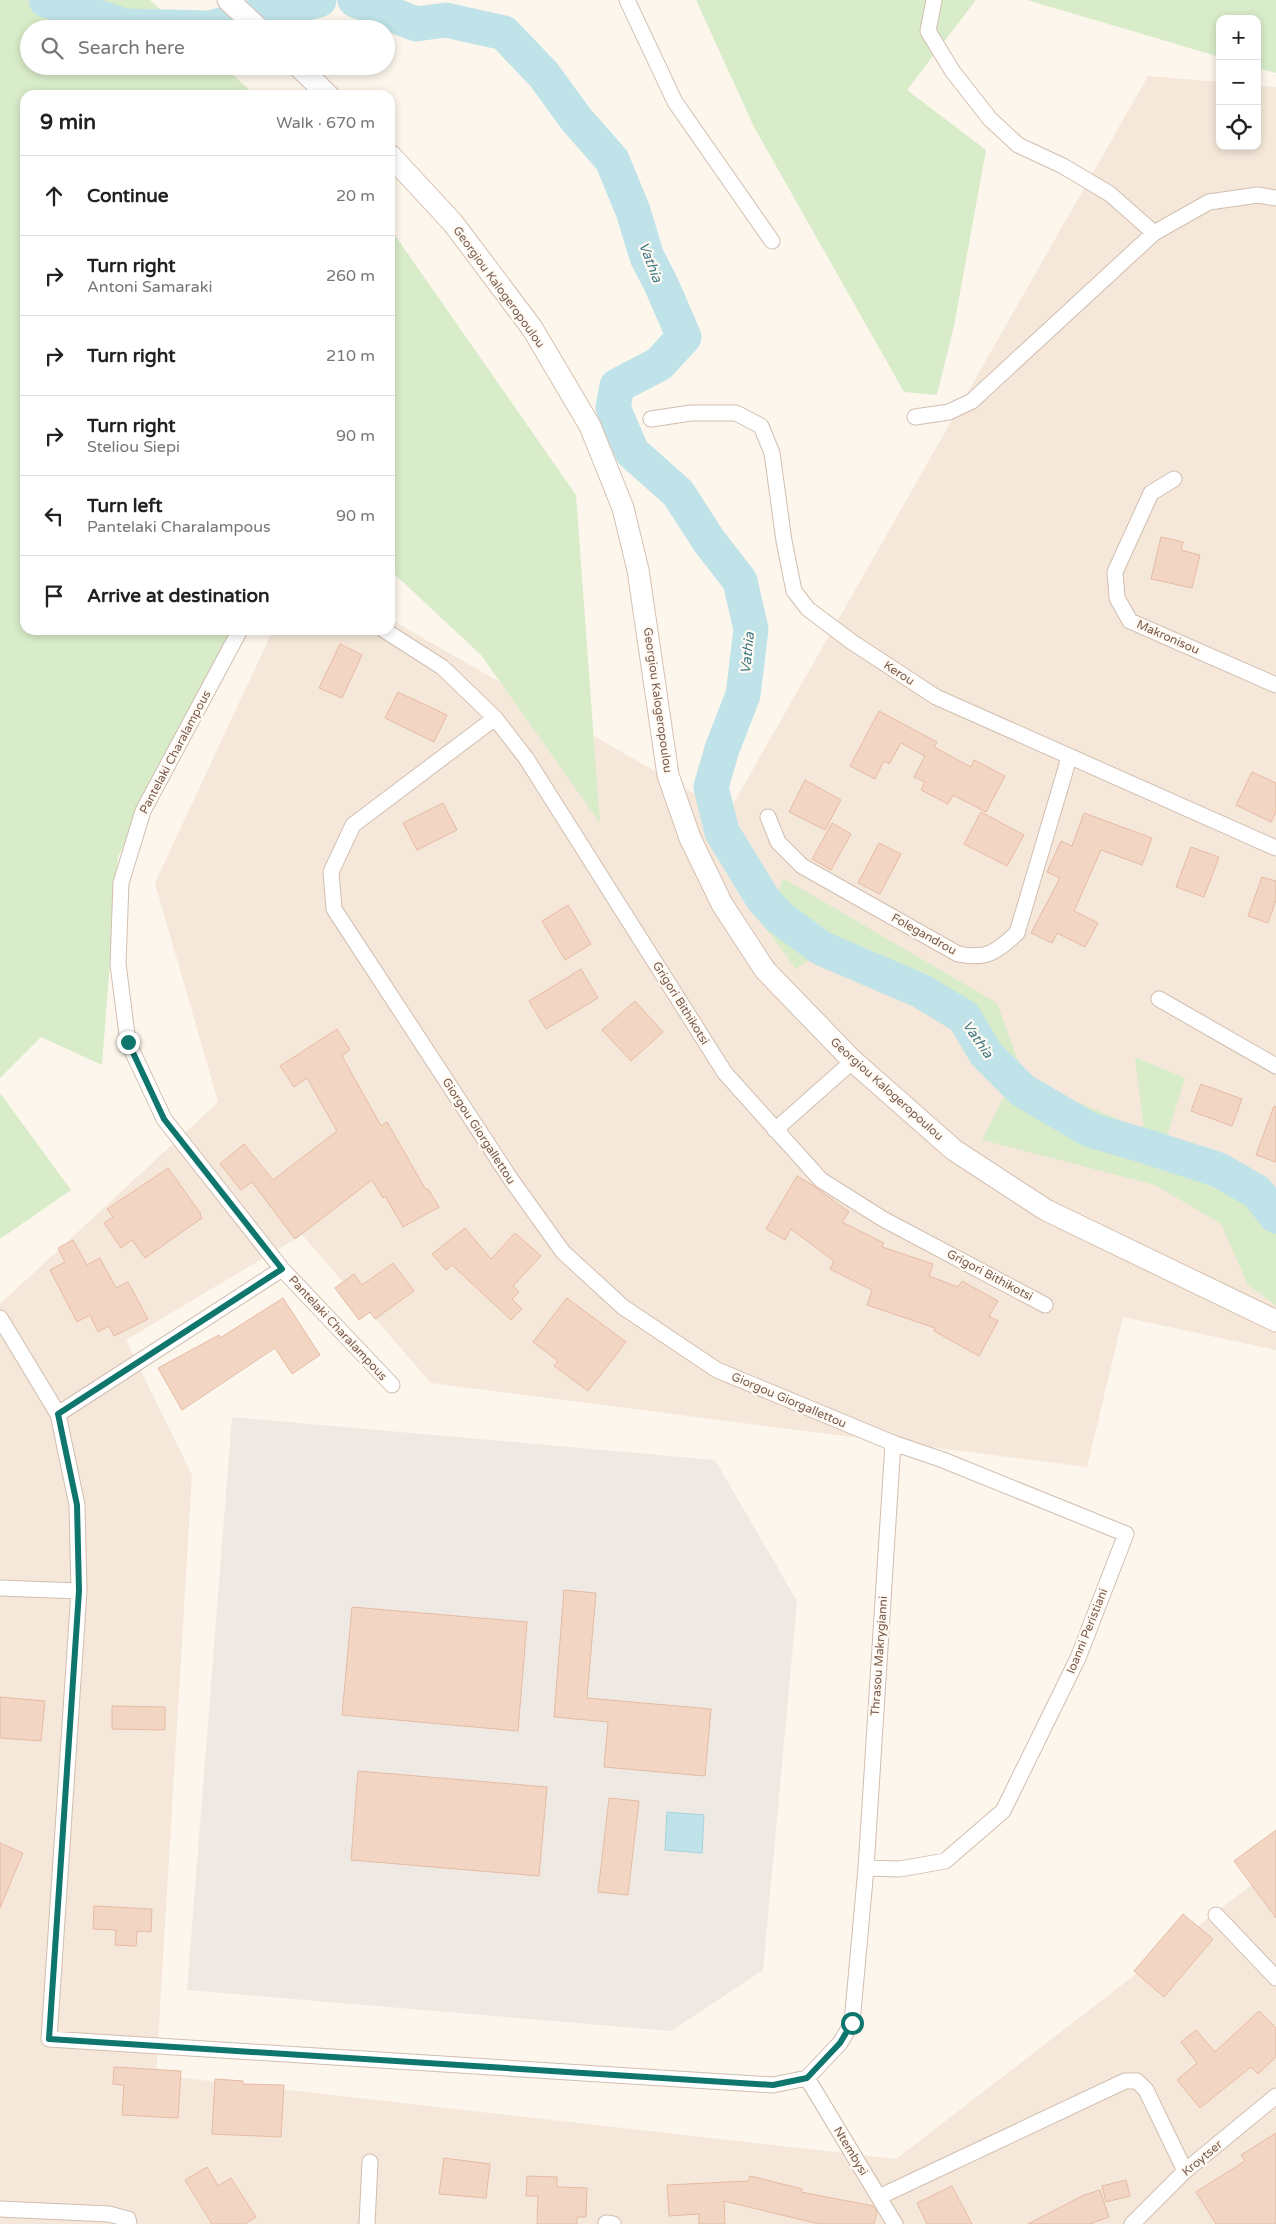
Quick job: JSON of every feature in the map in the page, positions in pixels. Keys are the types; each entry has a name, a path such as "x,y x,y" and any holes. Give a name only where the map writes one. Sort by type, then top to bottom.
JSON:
{"street":[{"path":"627,0 675,102 772,241"},
{"path":"934,0 928,31 953,72 990,119 1018,145 1063,166 1110,194 1154,233"},
{"path":"232,4 250,20"},
{"path":"307,75 323,90"},
{"name":"Georgiou Kalogeropoulou","path":"395,160 454,224 532,328 590,426 622,508 638,570 668,775 690,838 722,904 765,970 853,1061 954,1150 1046,1210 1276,1321"},
{"path":"916,417 949,412 972,401 1154,233 1209,202 1258,195 1276,198"},
{"name":"Kerou","path":"651,419 691,412 736,413 761,426 772,453 784,541 794,591 808,609 852,642 936,697 1069,758 1276,848"},
{"name":"Makronisou","path":"1174,479 1151,493 1115,572 1117,598 1130,621 1276,685"},
{"name":"Pantelaki Charalampous","path":"237,635 143,811 121,883 118,964 128,1042 164,1119 282,1269 392,1385"},
{"name":"Grigori Bithikotsi","path":"392,635 442,666 495,718 526,758 725,1073 821,1180 883,1218 1045,1305"},
{"name":"Giorgou Giorgallettou","path":"495,718 353,825 331,872 334,909 510,1178 563,1252 622,1307 716,1370 892,1443"},
{"name":"Folegandrou","path":"768,817 778,842 802,866 958,954 975,958 995,952 1018,934 1069,758"},
{"path":"1159,1000 1276,1066"},
{"path":"775,1130 853,1061"},
{"path":"58,1414 282,1269"},
{"path":"0,1318 58,1414 77,1505 79,1591 49,2039 773,2085 807,2078"},
{"name":"Thrasou Makrygianni","path":"807,2078 840,2043 852,2023 866,1868 892,1443"},
{"name":"Ioanni Peristiani","path":"866,1868 900,1869 944,1861 1003,1811 1078,1658 1126,1534 943,1460 892,1443"},
{"path":"0,1588 79,1591"},
{"path":"1216,1915 1276,1978"},
{"name":"Ntembysi","path":"807,2078 895,2224"},
{"path":"879,2197 1125,2080 1137,2081 1146,2090 1185,2171"},
{"name":"Kroytser","path":"1132,2224 1185,2171 1276,2096"},
{"path":"367,2224 370,2162"},
{"path":"0,2208 109,2214 128,2219 129,2224"}],"shaded area":[{"path":"1148,76 1216,82 1216,150 1261,150 1261,86 1276,87 1276,1350 1123,1317 1087,1467 431,1383 302,1235 126,1340 192,1475 156,2075 896,2159 1276,1866 1276,2224 0,2224 0,1304 218,1102 155,883 271,635 395,635 395,622 728,813"},
{"path":"232,1417 715,1460 797,1601 763,1970 671,2031 187,1990"}],"green space":[{"path":"0,0 150,0 172,20 20,20 20,75 233,75 249,90 20,90 20,635 230,635 118,857 102,1065 41,1037 0,1078"},
{"path":"696,0 976,0 907,90 986,150 954,326 937,395 904,392 754,127"},
{"path":"1027,0 1276,0 1276,73 1261,69 1261,15 1216,15 1216,56"},
{"path":"395,235 576,495 600,823 481,655 395,575"},
{"path":"783,878 997,1003 1025,1080 1144,1130 1135,1057 1185,1078 1167,1136 1232,1158 1276,1192 1276,1305 1248,1285 1221,1224 1155,1185 982,1140 1006,1093 949,1025 833,942 796,969 767,930"},
{"path":"0,1093 71,1190 0,1239"}],"water":[{"path":"667,1812 704,1815 702,1853 665,1850"}],"building":[{"path":"1161,537 1183,542 1181,550 1200,555 1192,588 1151,579"},
{"path":"340,644 362,655 342,698 319,688"},
{"path":"398,692 447,715 434,742 385,718"},
{"path":"879,711 937,742 934,747 971,767 974,760 1005,776 986,812 953,795 948,804 921,790 925,782 914,777 925,756 901,743 889,764 884,761 875,779 850,766"},
{"path":"1252,772 1276,783 1276,812 1271,822 1236,805"},
{"path":"805,780 841,800 825,830 789,812"},
{"path":"443,803 457,830 417,850 403,823"},
{"path":"981,812 1024,835 1007,866 964,844"},
{"path":"1084,813 1152,838 1142,865 1101,850 1074,911 1098,923 1085,947 1057,933 1052,943 1031,933 1060,878 1047,872 1061,841 1072,846"},
{"path":"832,823 851,834 831,870 812,859"},
{"path":"879,843 901,854 880,894 858,883"},
{"path":"1191,847 1219,857 1204,897 1176,887"},
{"path":"1262,877 1276,881 1276,900 1268,923 1248,916"},
{"path":"568,905 591,944 565,960 542,921"},
{"path":"581,969 598,998 546,1029 529,1001"},
{"path":"635,1001 663,1032 631,1061 602,1030"},
{"path":"337,1029 350,1050 342,1056 381,1126 387,1122 426,1190 428,1189 439,1207 403,1227 385,1196 383,1198 372,1180 295,1239 252,1182 241,1190 220,1164 244,1144 273,1180 337,1131 307,1078 294,1087 280,1066"},
{"path":"1201,1084 1242,1099 1232,1126 1191,1111"},
{"path":"1274,1106 1276,1107 1276,1162 1256,1155"},
{"path":"168,1168 202,1218 145,1258 132,1240 121,1248 104,1223 113,1217 107,1209"},
{"path":"797,1176 849,1212 842,1222 884,1243 882,1247 933,1264 929,1276 958,1287 962,1281 998,1301 989,1316 998,1321 979,1356 934,1331 935,1328 867,1305 872,1290 830,1269 834,1261 791,1229 785,1240 766,1229"},
{"path":"465,1228 491,1259 515,1233 541,1256 513,1286 519,1292 512,1299 522,1309 511,1320 452,1265 446,1270 432,1254"},
{"path":"73,1240 87,1265 100,1258 116,1288 128,1282 148,1319 114,1336 109,1326 98,1332 90,1315 77,1322 50,1270 65,1262 58,1248"},
{"path":"393,1263 414,1291 375,1319 370,1312 359,1320 335,1288 354,1274 362,1285"},
{"path":"283,1298 320,1355 292,1374 275,1348 182,1410 158,1368 219,1335 220,1338"},
{"path":"567,1298 626,1342 588,1391 554,1366 558,1361 533,1342"},
{"path":"564,1590 596,1593 587,1698 711,1709 705,1776 604,1767 608,1722 554,1717"},
{"path":"352,1607 527,1622 518,1731 342,1715"},
{"path":"0,1697 45,1701 41,1741 0,1738"},
{"path":"112,1706 165,1707 165,1730 112,1729"},
{"path":"358,1771 547,1787 539,1876 351,1860"},
{"path":"609,1798 639,1801 628,1895 598,1892"},
{"path":"1276,1830 1276,1918 1234,1861"},
{"path":"0,1843 23,1853 0,1908"},
{"path":"94,1906 152,1909 151,1932 137,1931 136,1946 115,1945 116,1930 93,1929"},
{"path":"1183,1914 1213,1939 1164,1997 1134,1971"},
{"path":"1259,2011 1276,2028 1276,2057 1258,2074 1251,2067 1200,2108 1177,2080 1197,2063 1181,2042 1196,2030 1215,2052"},
{"path":"114,2067 181,2071 178,2118 122,2115 124,2085 113,2084"},
{"path":"215,2079 243,2081 243,2084 284,2085 281,2137 212,2134"},
{"path":"1276,2133 1276,2224 1216,2224 1196,2192 1245,2161 1241,2155"},
{"path":"444,2158 490,2164 486,2198 439,2194"},
{"path":"207,2167 218,2186 231,2178 256,2217 245,2224 212,2224 185,2180"},
{"path":"527,2176 557,2177 557,2187 587,2188 586,2217 577,2217 577,2224 537,2224 538,2196 526,2196"},
{"path":"750,2176 802,2189 801,2192 873,2206 877,2212 874,2224 819,2224 724,2201 725,2224 699,2224 699,2214 669,2216 667,2185 748,2181"},
{"path":"1126,2180 1130,2196 1106,2202 1102,2186"},
{"path":"952,2186 972,2224 927,2224 917,2203"},
{"path":"1100,2190 1109,2217 1090,2224 1028,2224 1084,2195"}],"waterway":[{"name":"Vathia","path":"46,0 107,20"},
{"name":"Vathia","path":"279,11 319,0"},
{"name":"Vathia","path":"355,0 416,24 446,20 504,33 544,75 576,119 612,160 633,211 647,257 684,337 659,364 617,386 613,408 632,452 678,493 709,541 740,581 751,629 743,695 722,749 711,787 722,832 763,899 778,916 821,948 921,991 964,1017 986,1054 1022,1090 1090,1130 1219,1170 1257,1192 1276,1216"},
{"name":"Vathia","path":"261,15 279,11"},
{"name":"Vathia","path":"241,20 261,15"}],"route":[{"path":"128,1042 164,1119 282,1269 58,1414 77,1505 79,1591 49,2039 773,2085 807,2078 840,2043 852,2023"}]}
